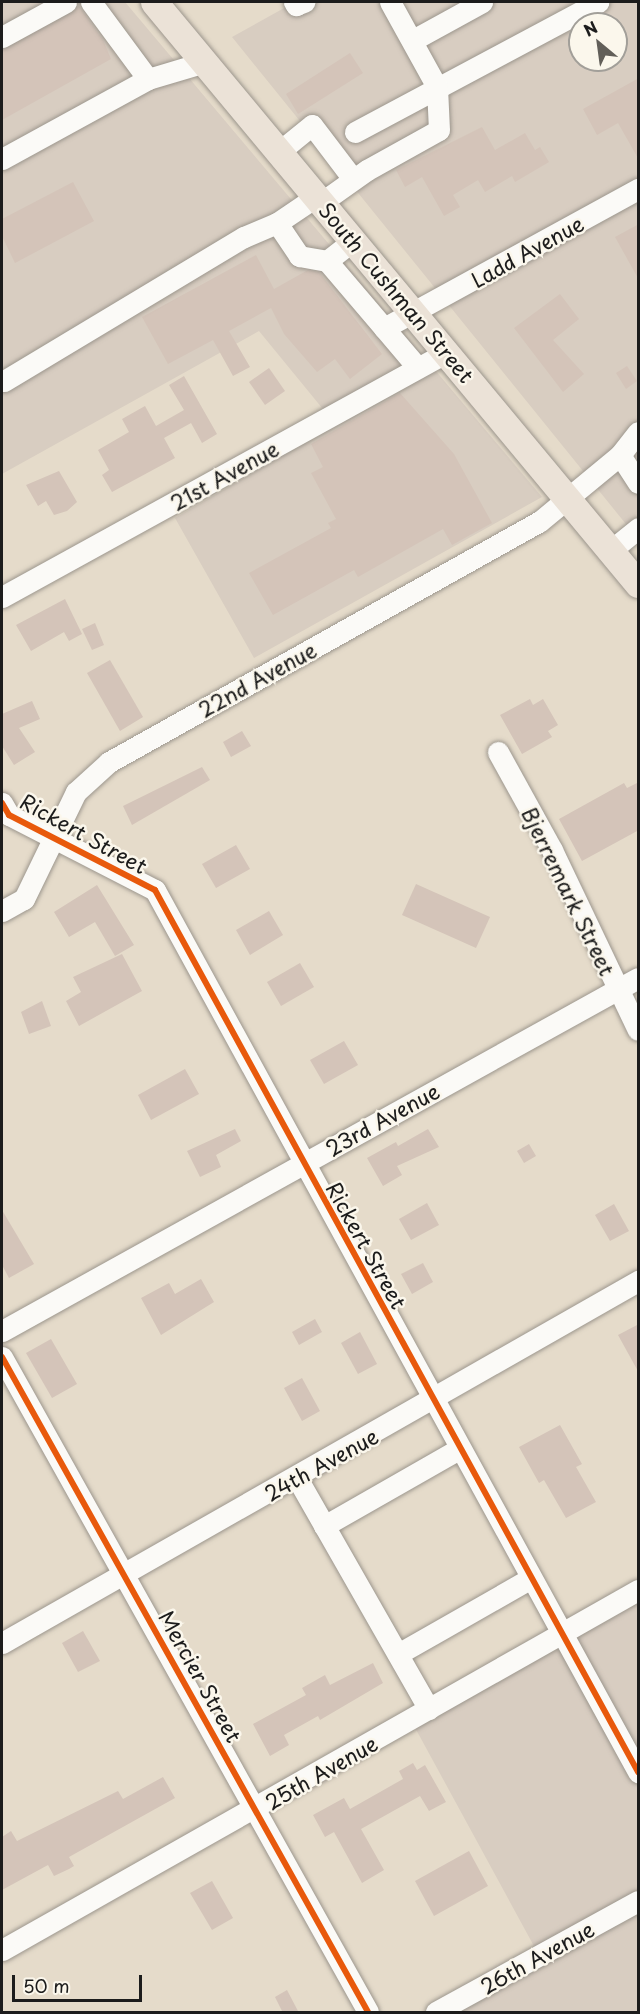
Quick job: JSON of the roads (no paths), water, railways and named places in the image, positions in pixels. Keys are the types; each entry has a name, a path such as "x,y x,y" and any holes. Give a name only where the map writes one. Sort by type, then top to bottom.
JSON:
{"main road":[{"name":"South Cushman Street","path":"154,2 416,313 639,584"}],"street":[{"path":"3,33 66,2"},
{"path":"91,2 147,79"},
{"path":"294,2 296,5 304,2"},
{"path":"4,381 244,237 277,223 439,130 437,87 390,2"},
{"path":"412,40 482,2"},
{"path":"355,132 598,2"},
{"path":"2,159 147,79 205,62"},
{"path":"280,151 312,125 353,179"},
{"name":"Ladd Avenue","path":"384,328 416,313 639,189"},
{"path":"277,223 299,256 327,261 418,368"},
{"path":"327,261 354,240"},
{"name":"21st Avenue","path":"2,597 447,352"},
{"name":"22nd Avenue","path":"2,911 24,899 76,792 109,762 539,522 620,455 639,432"},
{"path":"620,455 639,483"},
{"path":"610,551 639,528"},
{"name":"Bjerremark Street","path":"498,752 552,850 617,990 637,1023"},
{"name":"Rickert Street","path":"2,803 9,815 155,890 302,1163 639,1772"},
{"name":"23rd Avenue","path":"2,1331 639,978"},
{"name":"24th Avenue","path":"2,1643 435,1400 639,1281"},
{"name":"Mercier Street","path":"2,1357 368,2013"},
{"path":"324,1526 459,1449"},
{"path":"297,1478 429,1709"},
{"path":"398,1653 531,1578"},
{"name":"25th Avenue","path":"2,1950 256,1810 562,1632 639,1590"},
{"name":"26th Avenue","path":"436,2013 639,1901"}]}
